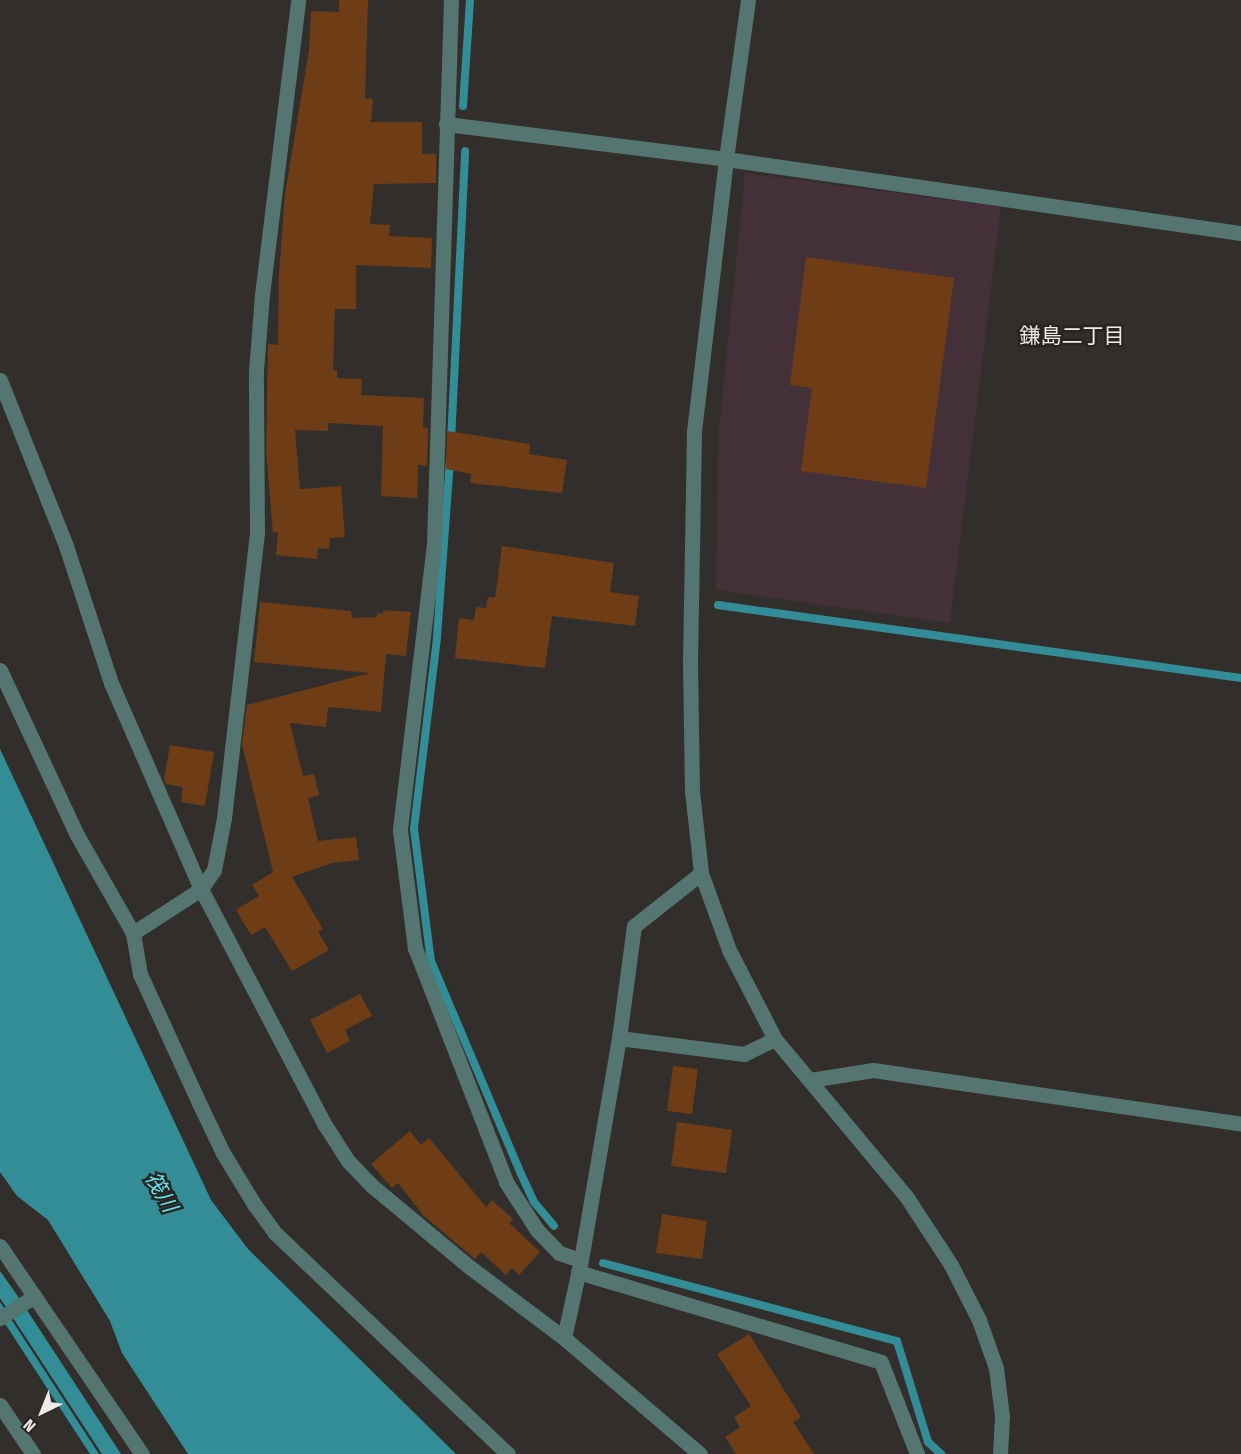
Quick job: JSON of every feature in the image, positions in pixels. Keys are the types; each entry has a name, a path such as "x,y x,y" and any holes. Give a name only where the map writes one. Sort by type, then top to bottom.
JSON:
{"street":[{"path":"133,933 201,889 214,870 224,818 257,533 256,371 262,295 298,0"},
{"path":"451,0 434,544 400,830 415,948 506,1182 537,1230 559,1253 580,1266 881,1362 917,1454"},
{"path":"748,0 726,159 694,433 690,663 692,790 701,873 729,950 775,1039 906,1196 951,1265 979,1320 996,1368 1002,1416 1000,1454"},
{"path":"446,124 726,159 1241,233"},
{"path":"0,380 66,546 111,683 201,889 325,1125 348,1161 371,1185 467,1265 564,1338 700,1454"},
{"path":"0,670 77,835 133,933 140,974 190,1085 223,1153 261,1213 275,1233 508,1454"},
{"path":"564,1338 580,1266 619,1038 634,927 701,873"},
{"path":"619,1038 744,1054 775,1039"},
{"path":"810,1080 873,1070 1241,1124"},
{"path":"0,1246 31,1298 142,1454"},
{"path":"0,1318 31,1298"},
{"path":"0,1405 33,1454"}],"shaded area":[{"path":"745,173 1001,207 950,623 716,590 718,439"}],"water":[{"name":"筏川","path":"0,749 211,1200 248,1249 456,1454 188,1454 122,1353 110,1321 48,1220 17,1196 0,1172"},
{"path":"0,1271 121,1454 102,1454 0,1298"},
{"path":"0,1302 99,1454 90,1454 0,1316"}],"building":[{"path":"339,0 368,0 365,98 373,99 371,122 422,122 422,154 436,154 436,183 374,184 370,224 390,225 389,236 432,238 431,268 356,265 356,309 335,309 333,370 337,370 337,378 362,379 361,395 424,398 423,427 428,428 427,466 418,465 417,498 381,496 383,426 328,423 328,431 295,430 300,489 341,486 345,537 330,538 329,549 318,548 317,559 276,555 278,532 273,533 266,451 268,344 278,345 279,275 285,194 309,50 311,11 339,12"},
{"path":"806,257 954,278 926,488 801,471 812,388 790,385"},
{"path":"447,431 530,444 529,454 567,460 562,493 470,483 471,474 446,469"},
{"path":"502,546 614,563 610,592 639,596 635,626 552,616 545,668 455,658 459,618 474,620 476,607 486,608 488,597 495,598"},
{"path":"260,602 351,611 352,618 377,617 377,613 383,614 383,610 411,612 406,656 386,654 381,712 328,707 326,727 290,723 303,776 314,774 319,795 308,798 318,841 356,837 359,860 332,863 292,877 323,929 318,932 329,950 292,971 265,927 251,935 236,910 259,896 252,885 273,872 242,744 247,705 370,673 254,662"},
{"path":"170,745 214,752 205,806 181,802 183,787 166,784 164,780"},
{"path":"360,994 372,1016 345,1030 350,1041 327,1053 310,1020"},
{"path":"673,1066 698,1069 692,1114 667,1111"},
{"path":"677,1122 732,1130 726,1173 671,1166"},
{"path":"410,1131 421,1145 429,1138 486,1207 492,1200 513,1219 509,1223 540,1252 519,1275 512,1268 506,1275 481,1252 475,1259 424,1216 398,1183 392,1188 371,1164"},
{"path":"662,1214 707,1221 702,1259 656,1253"},
{"path":"749,1334 801,1417 793,1422 814,1454 736,1454 725,1437 740,1427 734,1417 751,1406 717,1354"}],"waterway":[{"path":"463,106 470,0"},
{"path":"451,441 465,151"},
{"path":"450,460 437,638 414,829 431,961 521,1174 534,1202 554,1226"},
{"path":"718,605 1241,678"},
{"path":"603,1263 897,1341 928,1442 941,1454"}],"district":[{"name":"鎌島二丁目","path":"1072,336"}]}
